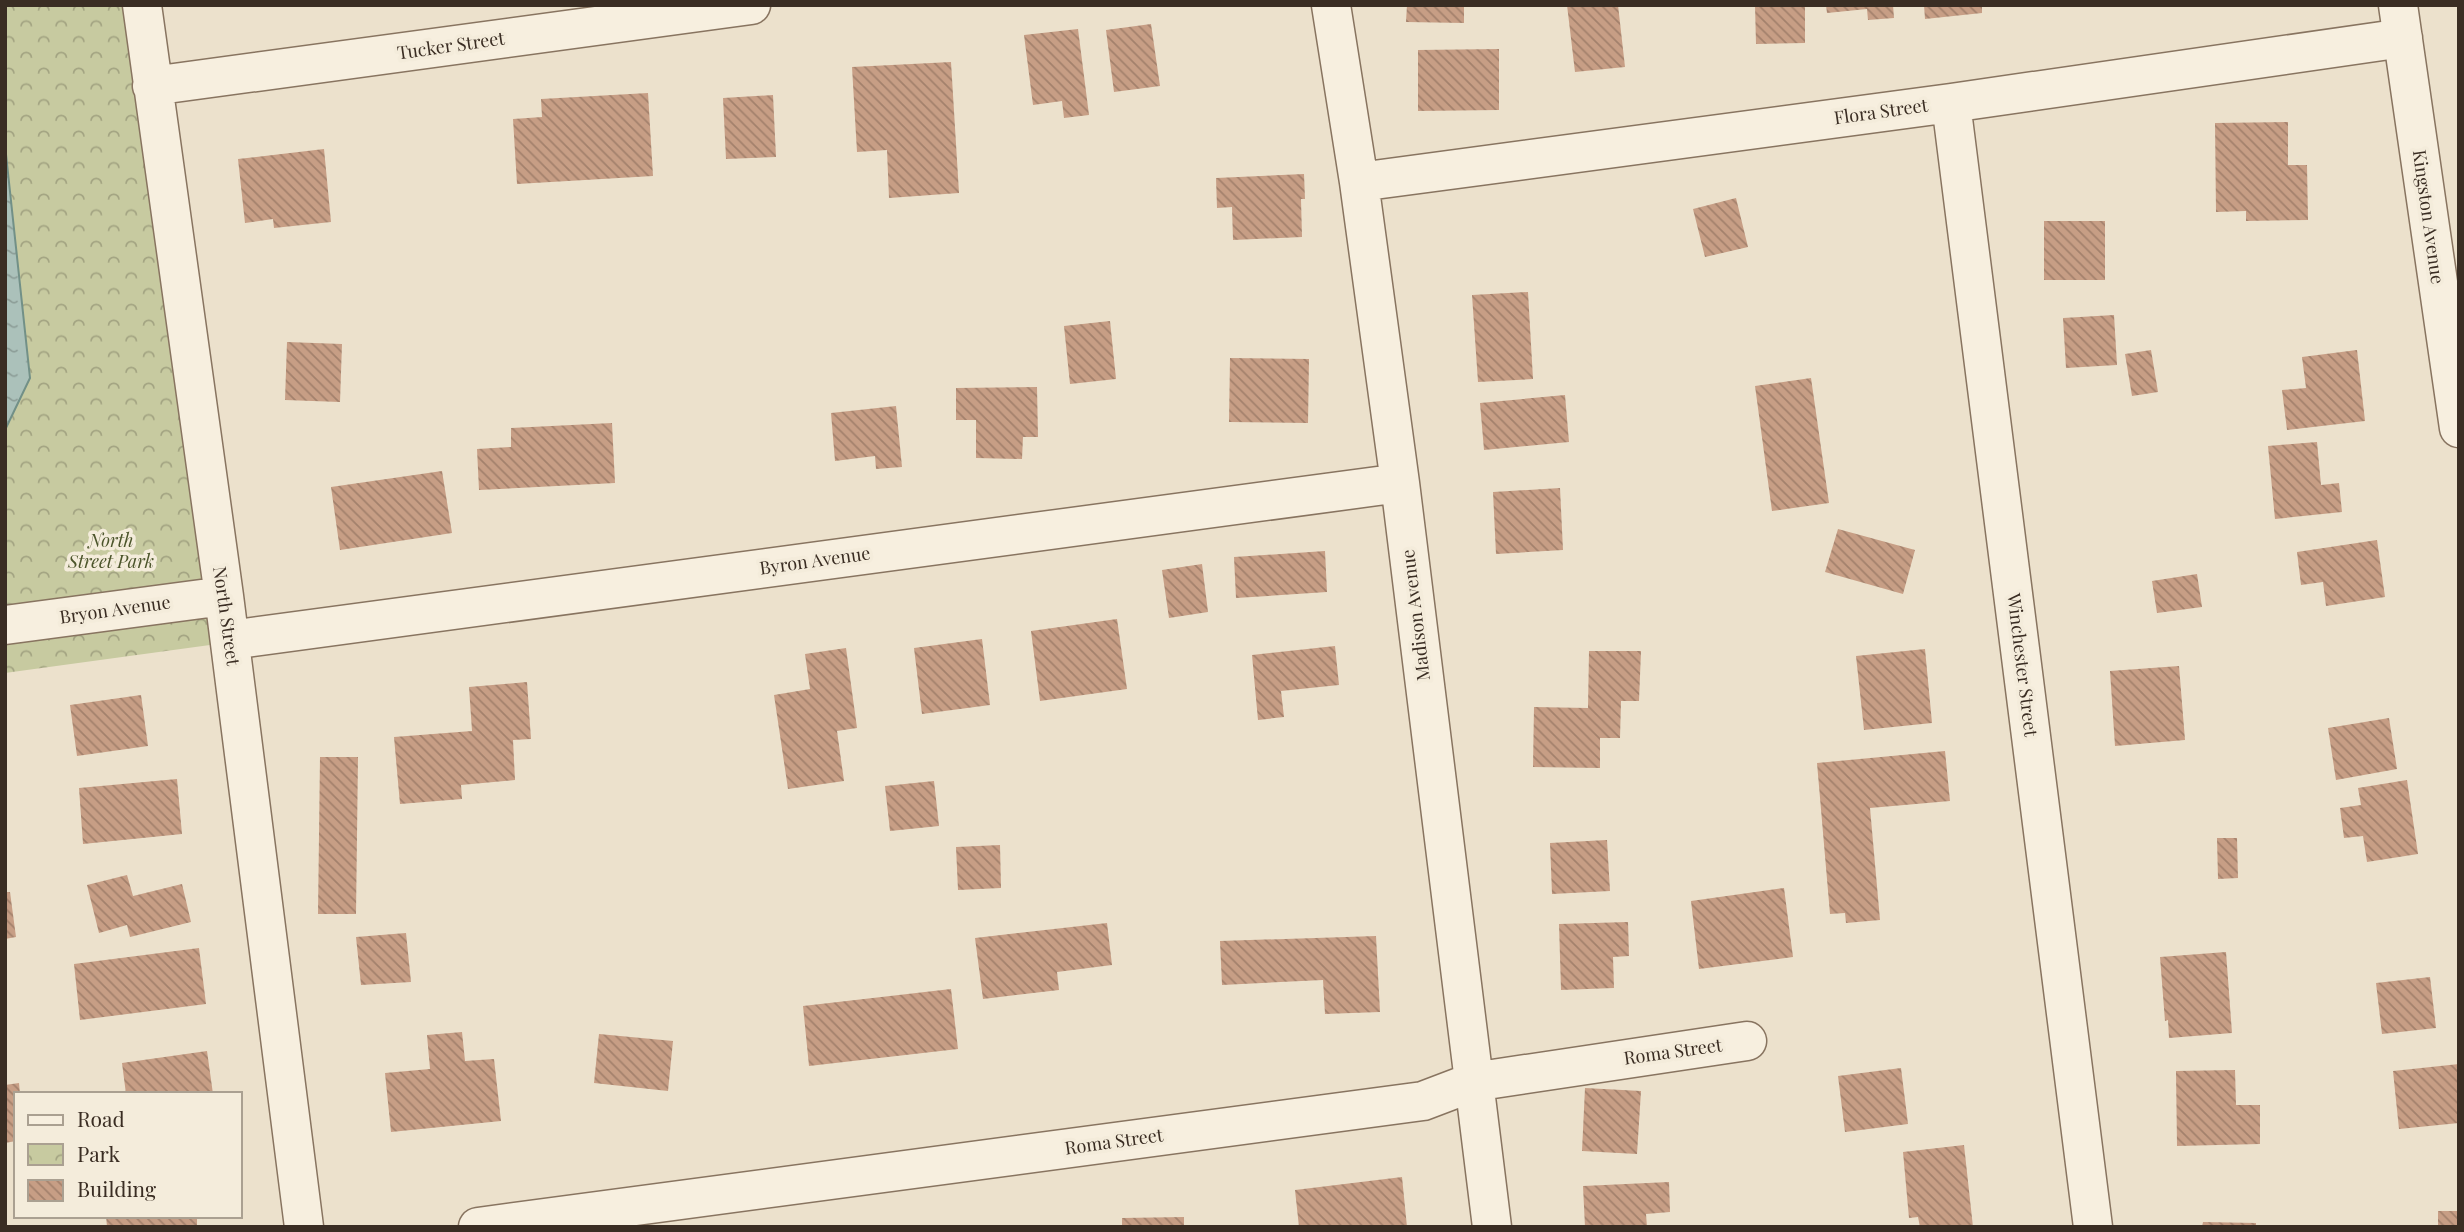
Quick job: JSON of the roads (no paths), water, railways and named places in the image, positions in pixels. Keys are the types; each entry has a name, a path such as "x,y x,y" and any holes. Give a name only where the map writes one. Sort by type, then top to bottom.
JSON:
{"street":[{"name":"North Street","path":"142,5 230,640 304,1227"},
{"name":"Tucker Street","path":"152,86 751,5"},
{"name":"Madison Avenue","path":"1331,5 1359,182 1400,483 1492,1227"},
{"name":"Flora Street","path":"1359,182 1951,103 2401,22"},
{"name":"Kingston Avenue","path":"2401,22 2449,291 2459,428"},
{"name":"Winchester Street","path":"1951,103 2093,1227"},
{"name":"Byron Avenue","path":"230,640 1400,483"},
{"name":"Bryon Avenue","path":"5,625 224,596"},
{"name":"Roma Street","path":"478,1227 1423,1101 1473,1082 1747,1041"}],"water":[{"path":"5,145 30,378 5,430"}],"park label":[{"name":"North Street Park","path":"111,551"}]}
